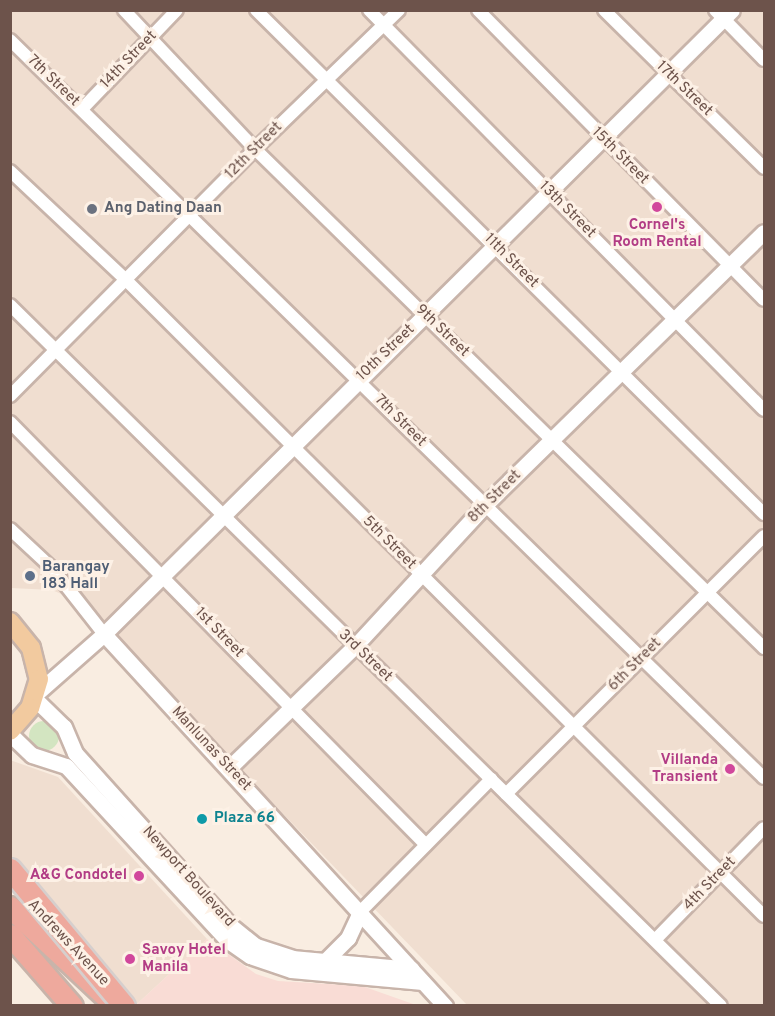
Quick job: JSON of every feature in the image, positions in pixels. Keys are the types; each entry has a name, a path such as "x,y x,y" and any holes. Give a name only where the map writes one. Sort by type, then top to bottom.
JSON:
{"highway":[{"path":"10,869 125,1005"},
{"path":"10,907 116,1005"},
{"path":"10,935 72,1005"}],"main road":[{"path":"10,622 26,638 35,657 37,695 10,732"},
{"name":"Andrews Avenue","path":"10,881 125,1005"},
{"path":"10,930 77,1005"}],"street":[{"name":"9th Street","path":"124,10 151,36 255,149 765,648"},
{"name":"14th Street","path":"81,109 177,10"},
{"name":"11th Street","path":"256,10 765,514"},
{"name":"13th Street","path":"369,10 765,410"},
{"name":"12th Street","path":"10,396 255,149 399,10"},
{"name":"15th Street","path":"478,10 603,139 765,300"},
{"name":"17th Street","path":"604,10 765,168"},
{"name":"10th Street","path":"37,695 104,634 358,380 496,246 668,74 724,13"},
{"path":"724,13 765,60"},
{"name":"7th Street","path":"10,40 765,777"},
{"name":"5th Street","path":"10,171 126,280 765,916"},
{"name":"8th Street","path":"230,767 355,646 485,505 765,231"},
{"name":"3rd Street","path":"10,305 721,1005"},
{"name":"1st Street","path":"10,422 426,845"},
{"name":"Manlunas Street","path":"10,529 52,568 104,634 230,767 411,969"},
{"name":"6th Street","path":"506,794 765,537"},
{"name":"Newport Boulevard","path":"37,695 64,727 67,741 231,926 256,946 275,953 411,969"},
{"name":"Newport Boulevard","path":"10,732 32,755 66,766 227,940 250,956 291,970 422,982"},
{"path":"47,759 60,753 67,741"},
{"path":"327,959 348,938 360,912 491,779"},
{"name":"4th Street","path":"655,940 765,828"},
{"path":"411,969 445,1005"}],"shaded area":[{"path":"10,11 764,11 764,1005 467,1005 115,639 73,599 52,590 11,588"},
{"path":"10,760 58,777 207,939 137,1004 11,864"},
{"path":"207,939 256,974 278,981 362,986 416,1005 137,1004"}],"green space":[{"path":"44,721 55,725 59,736 55,747 44,751 33,747 29,736 33,725"}],"place":[{"name":"Cornel's Room Rental","path":"657,207"},
{"name":"Ang Dating Daan","path":"92,209"},
{"name":"Barangay 183 Hall","path":"30,576"},
{"name":"Villanda Transient","path":"730,769"},
{"name":"Plaza 66","path":"202,819"},
{"name":"A&G Condotel","path":"139,876"},
{"name":"Savoy Hotel Manila","path":"130,959"}]}
